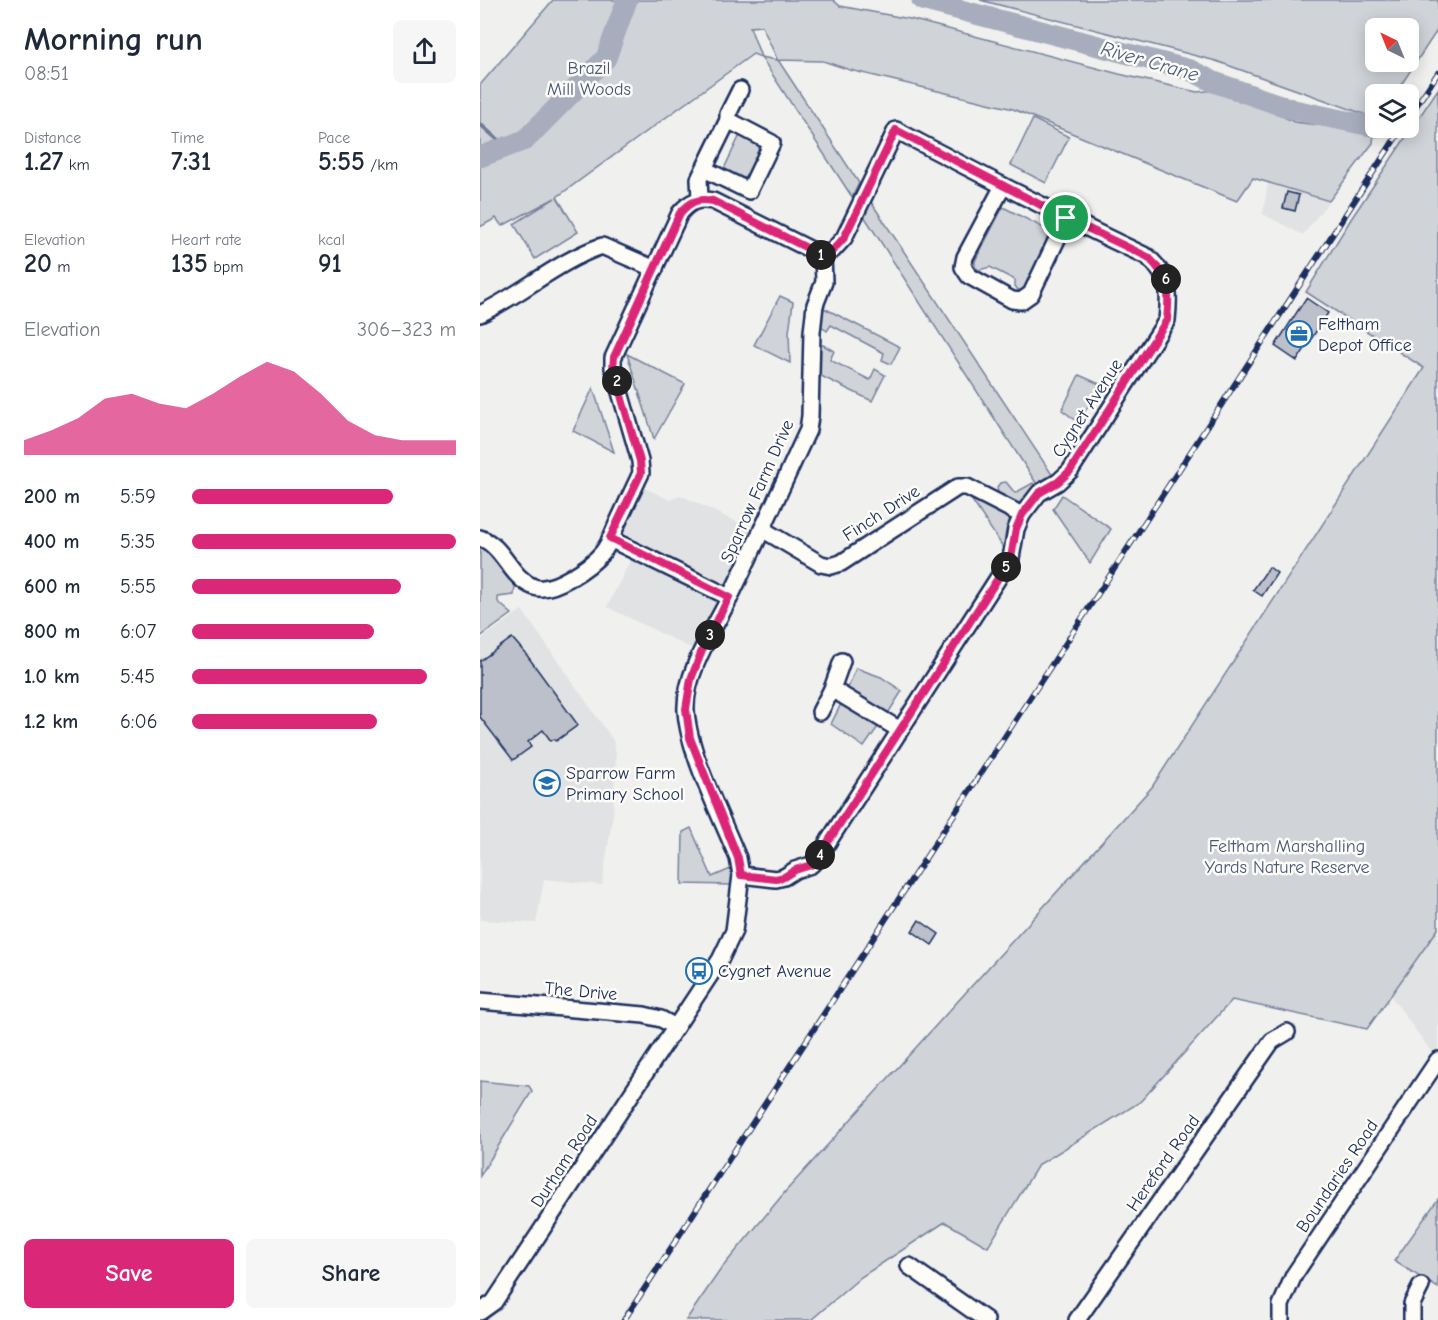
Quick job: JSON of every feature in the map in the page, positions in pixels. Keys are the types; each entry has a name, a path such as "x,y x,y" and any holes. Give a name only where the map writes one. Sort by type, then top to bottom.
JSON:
{"street":[{"path":"700,198 699,179 740,90"},
{"path":"704,169 749,191 772,142 728,120"},
{"name":"Cygnet Avenue","path":"741,875 776,879 811,865 817,859 1011,558 1016,529 1022,515 1039,493 1058,482 1070,471 1167,320 1169,294 1166,279 1148,257 1066,218 890,127 844,238 833,250 823,256"},
{"path":"1003,186 965,257 963,267 969,276 1012,300 1021,301 1031,294 1066,218"},
{"path":"480,538 496,547 519,577 535,587 549,588 564,583 602,553 641,473 640,461 613,368 614,357 680,213 688,204 700,198 713,201 823,256"},
{"path":"480,314 585,252 602,246 655,269"},
{"name":"Sparrow Farm Drive","path":"676,1027 732,939 741,875 738,858 690,738 686,709 691,679 808,430 815,305 824,282 823,256"},
{"name":"Finch Drive","path":"762,530 821,564 831,566 841,563 958,487 967,487 1022,515"},
{"path":"610,538 729,597"},
{"path":"820,712 832,689 842,661"},
{"path":"832,689 900,730"},
{"name":"The Drive","path":"480,1001 644,1016 661,1019 676,1027"},
{"name":"Durham Road","path":"480,1312 494,1302 501,1292 676,1027"},
{"name":"Hereford Road","path":"1077,1320 1272,1041 1287,1032"},
{"name":"Boundaries Road","path":"1281,1320 1281,1305 1294,1275 1438,1060"},
{"path":"909,1266 986,1320"},
{"path":"1412,1320 1406,1300 1421,1286"}],"shaded area":[{"path":"1268,183 1329,201 1303,235 1263,214"},
{"path":"636,484 670,500 680,495 760,533 701,653 607,607 635,551 610,539"},
{"name":"Sparrow Farm Primary School","path":"522,610 613,740 616,753 613,813 602,885 544,879 536,923 480,920 480,640"},
{"path":"1438,929 1438,1061 1391,996"}],"green space":[{"name":"Brazil Mill Woods","path":"553,0 833,0 840,6 910,19 1197,92 1226,89 1294,122 1365,131 1365,138 1373,138 1373,143 1329,201 1253,178 1237,201 1013,109 850,70 823,61 778,60 859,183 852,197 761,57 753,54 557,197 578,232 535,259 514,224 555,198 502,226 496,218 480,227 480,85","holes":["762,26 777,60 761,57 750,27"]},
{"path":"980,0 1438,0 1438,29 1419,58 1419,18 1365,18 1365,72 1410,72 1402,84 1365,84 1365,114 1216,61"},
{"name":"Feltham Marshalling Yards Nature Reserve","path":"1438,89 1438,929 1367,1029 1232,1000 1140,1102 1038,1165 988,1247 945,1222 861,1277 811,1320 686,1320 721,1269 785,1192 1152,787 1424,368 1306,292 1405,138 1419,138 1419,117"},
{"path":"1033,119 1069,137 1046,183 1011,165"},
{"path":"740,135 764,146 746,184 722,173"},
{"path":"871,202 1053,476 1038,486 864,216"},
{"path":"1003,207 1056,234 1024,291 1018,290 1015,280 990,267 979,270 975,267 975,261"},
{"path":"780,296 793,302 789,332 790,363 754,345"},
{"path":"822,307 900,347 891,364 882,360 884,353 831,325 827,331 820,326"},
{"path":"823,345 834,351 830,360 870,380 875,369 885,375 872,401 819,375 820,347"},
{"path":"627,354 685,384 654,439"},
{"path":"1079,375 1102,385 1078,422 1062,410"},
{"path":"593,388 614,452 573,431"},
{"path":"1006,482 1015,493 1033,483 1036,488 1021,504 1016,504 998,493 997,487 1000,483"},
{"path":"1062,495 1111,529 1090,563 1053,509"},
{"path":"969,496 1012,518 1005,550"},
{"path":"480,547 515,586 514,595 498,597 498,602 512,614 480,637"},
{"path":"856,668 881,677 902,691 887,715 850,692 848,688"},
{"path":"847,703 880,724 864,747 831,724 841,704"},
{"path":"691,828 712,877 733,868 732,885 682,884 683,832"},
{"path":"480,1081 529,1086 532,1091 480,1176"},
{"path":"1438,1199 1438,1288 1394,1261"}],"building":[{"path":"1287,192 1299,195 1295,211 1283,208"},
{"name":"Feltham Depot Office","path":"1306,298 1328,313 1297,361 1275,346"},
{"path":"1269,567 1277,573 1262,596 1253,590"},
{"path":"512,638 578,725 556,741 554,739 551,741 543,730 528,742 531,747 513,760 480,717 480,661"},
{"path":"919,920 939,934 932,945 912,931"}],"waterway":[{"name":"River Crane","path":"480,157 525,140 606,58 627,0"},
{"name":"River Crane","path":"922,0 1190,70 1214,82 1294,110 1365,125"},
{"path":"480,124 506,147"}],"railway":[{"path":"1419,102 1438,73"},
{"path":"624,1320 1395,138"}],"place":[{"name":"Feltham Depot Office","path":"1299,334"},
{"name":"Sparrow Farm Primary School","path":"547,783"},
{"name":"Cygnet Avenue","path":"699,971"}],"route":[{"path":"896,130 1066,218 1148,257 1157,266 1166,279 1169,294 1167,320 1070,471 1058,482 1039,493 1022,515 1016,529 1011,558 817,859 811,865 776,879 741,875 738,858 690,738 686,709 691,679 701,653 729,597 610,538 641,473 640,461 613,368 614,357 680,213 688,204 700,198 713,201 823,256 833,250 844,238 896,130"}]}
